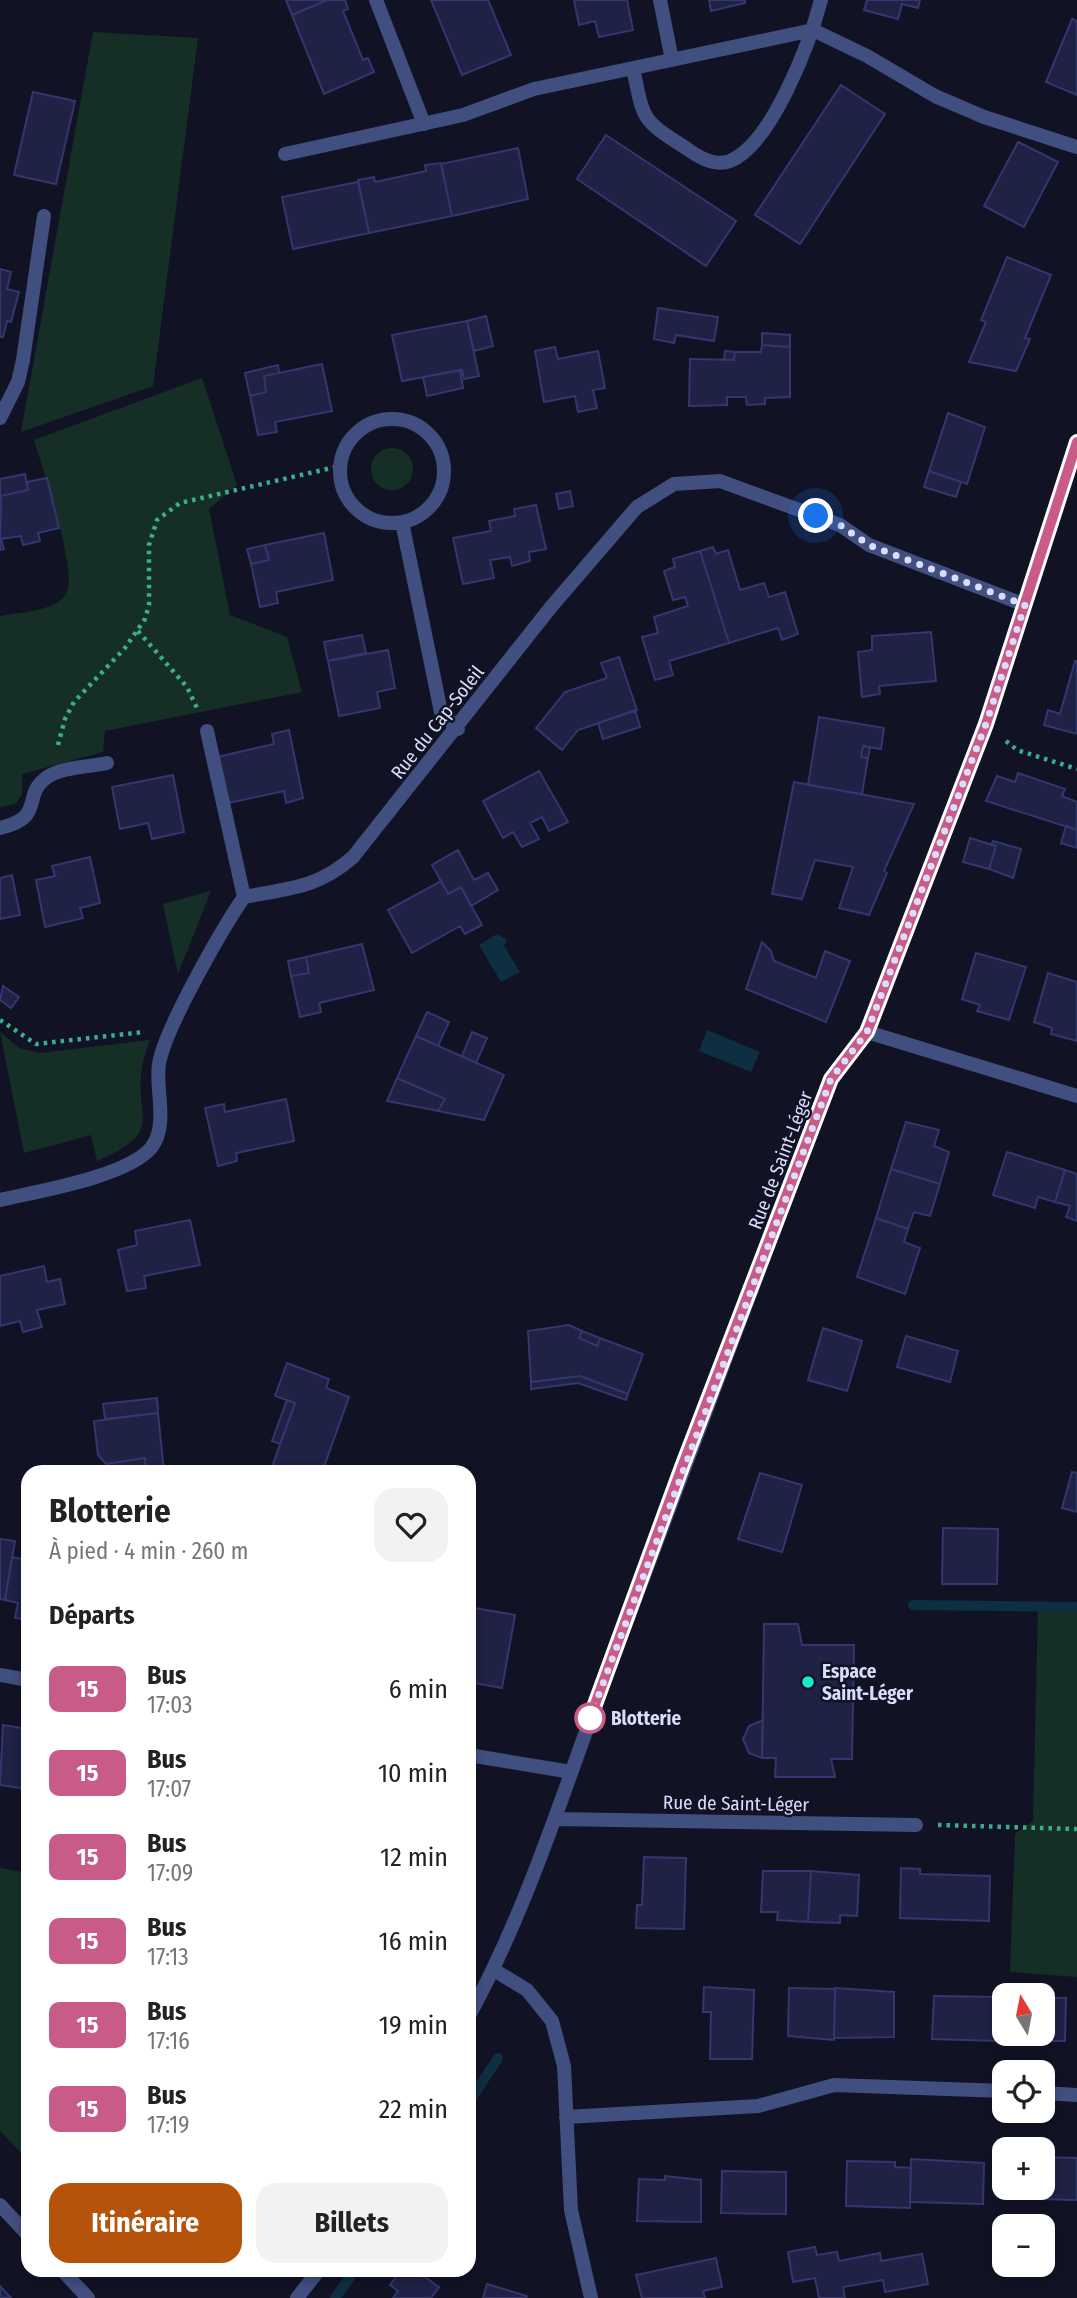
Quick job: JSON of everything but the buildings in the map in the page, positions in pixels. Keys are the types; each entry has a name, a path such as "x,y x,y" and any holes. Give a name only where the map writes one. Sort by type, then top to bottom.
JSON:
{"street":[{"path":"376,0 424,124"},
{"path":"660,0 672,60"},
{"path":"633,68 642,110 650,126 704,160 728,162 748,151 794,79 813,30 821,0"},
{"path":"285,154 463,115 534,89 813,30 867,56 935,96 984,117 1077,147"},
{"path":"0,418 18,382 23,360 44,216"},
{"path":"394,419 425,430 439,448 443,481 440,492 427,509 402,522 374,520 355,508 343,489 340,466 342,455 354,436 372,423 394,419"},
{"name":"Rue de Saint-Léger","path":"476,2003 494,1970 556,1819 682,1467 831,1079 867,1032 986,724 1077,442"},
{"name":"Rue du Cap-Soleil","path":"244,897 308,885 332,875 354,857 458,729 551,607 637,507 674,484 720,481 840,525 869,545 1025,605"},
{"path":"402,522 441,712 458,729"},
{"path":"0,1200 99,1175 130,1162 151,1147 160,1126 160,1061 169,1034 230,917 244,897 207,731"},
{"path":"0,828 17,824 27,817 38,787 55,774 107,763"},
{"path":"867,1032 1077,1096"},
{"path":"0,1675 21,1678"},
{"path":"476,1756 572,1772"},
{"name":"Rue de Saint-Léger","path":"556,1819 916,1825"},
{"path":"494,1970 527,1990 552,2021 564,2066 571,2210 591,2298"},
{"path":"566,2117 758,2106 834,2085 992,2091"},
{"path":"1055,2094 1077,2095"},
{"path":"0,2205 21,2228"},
{"path":"68,2277 88,2298"},
{"path":"298,2298 314,2277"}],"path":[{"path":"55,774 58,739 69,710 138,631 149,604 152,530 167,510 180,503 340,466"},
{"path":"138,631 187,687"},
{"path":"986,724 1017,750 1077,769"},
{"path":"0,1020 36,1044 142,1032 169,1034"},
{"path":"916,1825 1077,1829"}],"green space":[{"path":"93,32 198,38 153,386 21,432"},
{"path":"202,378 237,485 209,509 230,615 287,637 302,692 105,731 103,752 22,774 22,795 15,804 0,807 0,616 54,604 66,594 69,582 64,543 34,440"},
{"path":"392,448 407,454 413,469 407,484 392,490 377,484 371,469 377,454"},
{"path":"211,891 178,974 163,904"},
{"path":"0,1032 19,1048 40,1053 150,1040 142,1066 142,1123 139,1132 132,1141 97,1161 91,1135 24,1153"},
{"path":"1038,1607 1077,1607 1077,1977 1010,1972 1015,1834 1033,1821"},
{"path":"0,1868 21,1872 21,2153 0,2131"}],"water":[{"path":"497,934 507,940 504,946 520,972 501,982 479,945"},
{"path":"707,1030 760,1052 751,1072 699,1051"}],"waterway":[{"path":"913,1605 1077,1607"},
{"path":"476,2091 498,2058"},
{"path":"335,2298 350,2277"}],"bus line":[{"name":"15","path":"590,1718 682,1467 831,1079 867,1032 986,724 1077,442"}],"place":[{"name":"Espace Saint-Léger","path":"808,1682"},
{"name":"Blotterie","path":"590,1718"}],"route":[{"path":"590,1718 682,1467 831,1079 867,1032 986,724 1025,605 869,545 840,525 816,516"}]}
